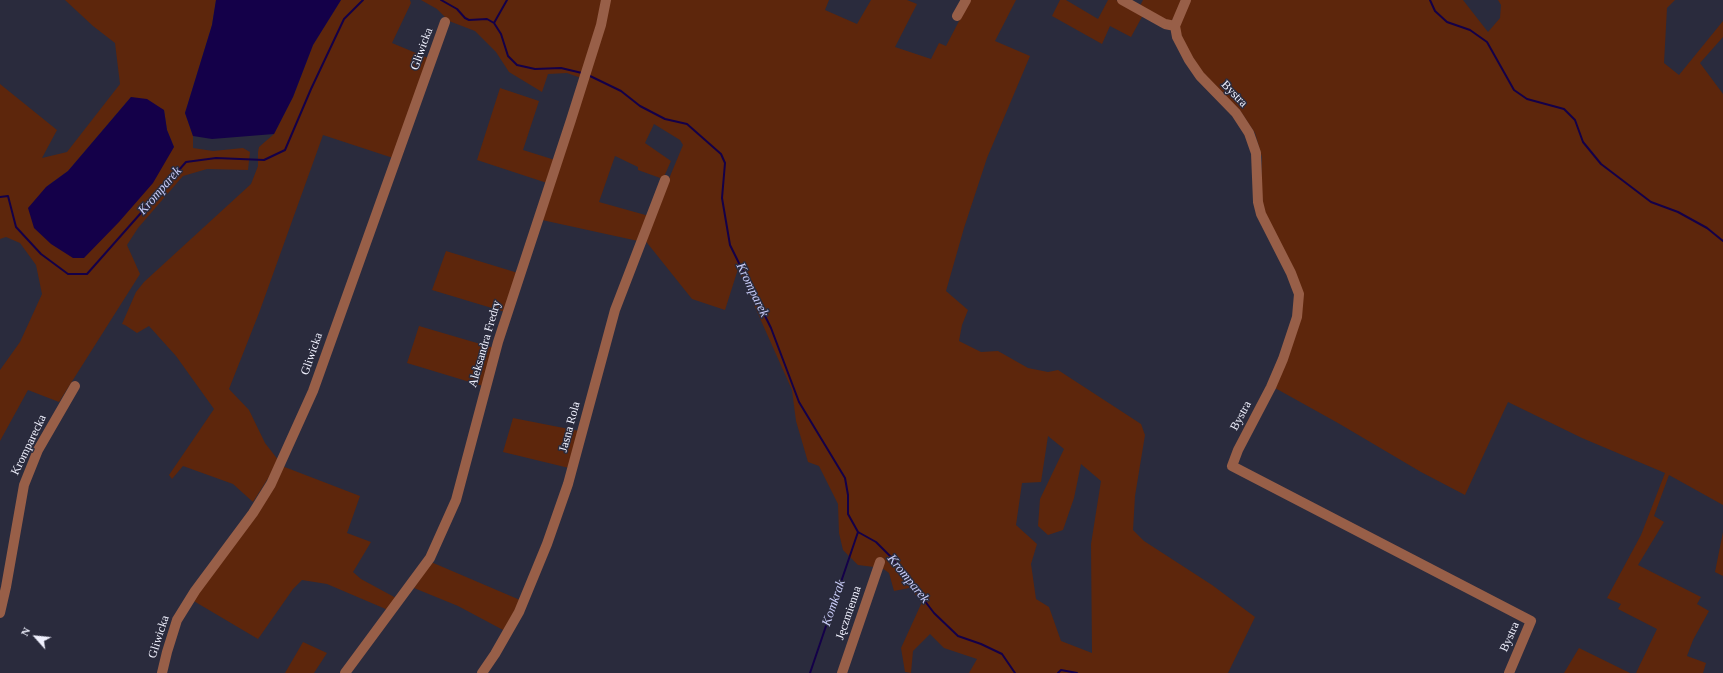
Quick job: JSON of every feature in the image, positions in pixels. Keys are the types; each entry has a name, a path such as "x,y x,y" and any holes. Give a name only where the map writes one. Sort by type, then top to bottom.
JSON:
{"street":[{"name":"Aleksandra Fredry","path":"345,673 430,558 456,500 498,342 601,25 606,0"},
{"path":"957,16 966,0"},
{"path":"1122,0 1166,24 1175,26 1186,0"},
{"name":"Gliwicka","path":"162,673 177,620 195,591 253,513 271,484 313,391 445,22"},
{"name":"Bystra","path":"1175,26 1177,37 1189,60 1211,89 1236,113 1249,134 1256,153 1258,202 1261,214 1291,273 1299,294 1297,317 1283,359 1271,387 1238,450 1232,466 1530,621 1509,673"},
{"name":"Jasna Rola","path":"482,673 495,654 519,612 547,544 568,484 615,310 665,180"},
{"name":"Kromparecka","path":"0,613 24,485 38,450 75,386"},
{"name":"Jęczmienna","path":"842,673 880,562"}],"shaded area":[{"path":"65,0 216,0 212,25 185,113 193,136 193,148 213,151 243,148 250,152 248,170 207,169 183,176 138,228 127,245 140,274 59,402 28,390 0,441 0,370 20,342 42,294 36,265 20,243 6,237 0,239 0,84 57,130 42,158 67,152 120,84 115,43 93,26","holes":["131,97 164,110 167,130 174,147 46,187 68,171"]},
{"path":"216,0 341,0 313,45 293,97 274,134 212,139 193,136 185,113 212,25"},
{"path":"341,0 410,0 411,3 392,43 428,58 393,158 323,135 259,313 229,389 249,410 265,443 279,461 253,502 233,484 183,466 172,479 169,475 214,409 176,356 149,326 137,333 122,324 136,292 144,282 251,184 258,166 259,147 274,134 293,97 313,45"},
{"path":"421,0 603,0 597,26 581,78 567,73 548,74 542,92 509,72 496,52 475,31 449,21 437,9"},
{"path":"610,0 829,0 825,10 857,24 871,0 907,0 917,4 895,47 931,59 939,43 946,46 970,0 1016,0 995,41 1030,56 987,158 964,228 946,291 968,310 962,325 959,341 981,352 998,351 1028,368 1048,372 1058,370 1141,424 1145,435 1135,496 1133,530 1144,541 1212,585 1255,617 1228,673 969,673 977,659 944,648 930,634 913,651 911,673 905,672 901,648 922,602 909,588 894,591 889,573 882,568 858,565 843,550 839,533 838,504 819,466 808,462 796,421 792,390 738,269 725,310 692,299 644,239 683,145 680,140 654,124 645,143 671,161 663,179 638,170 638,167 615,156 599,202 649,216 638,241 542,220","holes":["1048,436 1064,449 1040,499 1038,526 1048,535 1063,530 1074,498 1081,464 1101,481 1091,544 1092,653 1061,641 1049,607 1036,599 1031,564 1037,544 1016,525 1022,483 1041,482"]},
{"path":"1060,0 1066,0 1098,19 1108,0 1116,0 1143,15 1131,37 1110,26 1102,44 1052,16"},
{"path":"1143,0 1184,0 1171,22 1139,8"},
{"path":"1188,0 1463,0 1488,32 1500,18 1501,5 1498,0 1675,0 1667,8 1664,63 1679,75 1723,21 1723,37 1700,63 1723,94 1723,505 1669,475 1654,516 1664,522 1638,565 1701,597 1697,604 1709,611 1693,640 1687,656 1706,663 1703,673 1636,673 1657,629 1618,609 1621,604 1607,598 1641,535 1665,473 1582,438 1508,402 1465,495 1421,472 1275,388 1302,293 1264,212 1261,189 1262,157 1255,133 1239,109 1211,85 1192,58 1177,26"},
{"path":"500,88 539,101 523,150 555,160 547,183 477,160"},
{"path":"131,97 147,99 164,110 167,130 174,147 153,183 119,222 84,258 73,258 51,244 34,228 28,208 46,187 68,171"},
{"path":"446,251 518,273 505,312 432,290"},
{"path":"419,326 494,348 483,386 407,363"},
{"path":"513,418 579,431 569,468 503,452"},
{"path":"282,466 360,496 347,533 371,542 353,572 361,579 396,598 388,610 327,584 302,580 293,589 258,639 192,600"},
{"path":"1723,532 1723,576 1715,572"},
{"path":"431,562 520,600 505,631 458,606 414,588"},
{"path":"303,642 327,653 314,673 285,673"},
{"path":"1579,648 1630,673 1564,673"}],"waterway":[{"name":"Kromparek","path":"0,197 8,196 16,227 41,254 68,274 87,274 186,162 216,158 264,160 285,150 311,89 344,19 363,0"},
{"name":"Kromparek","path":"441,0 457,9 465,18 469,20 487,19 494,23 501,34 508,56 517,65 535,69 561,68 582,73"},
{"path":"494,23 507,0"},
{"path":"1430,0 1435,11 1447,22 1470,30 1487,42 1514,90 1527,99 1564,109 1575,120 1583,142 1601,164 1651,202 1678,212 1707,228 1723,241"},
{"name":"Kromparek","path":"588,75 621,91 640,106 665,119 687,124 721,154 725,163 722,198 730,245 771,328 799,402 845,478 848,495 848,514 858,532 876,542 892,558 934,613 958,636 981,644 1002,654 1015,673"},
{"name":"Komkrak","path":"810,673 858,532"},
{"name":"Kromparek","path":"1058,673 1061,670 1077,673"}]}
